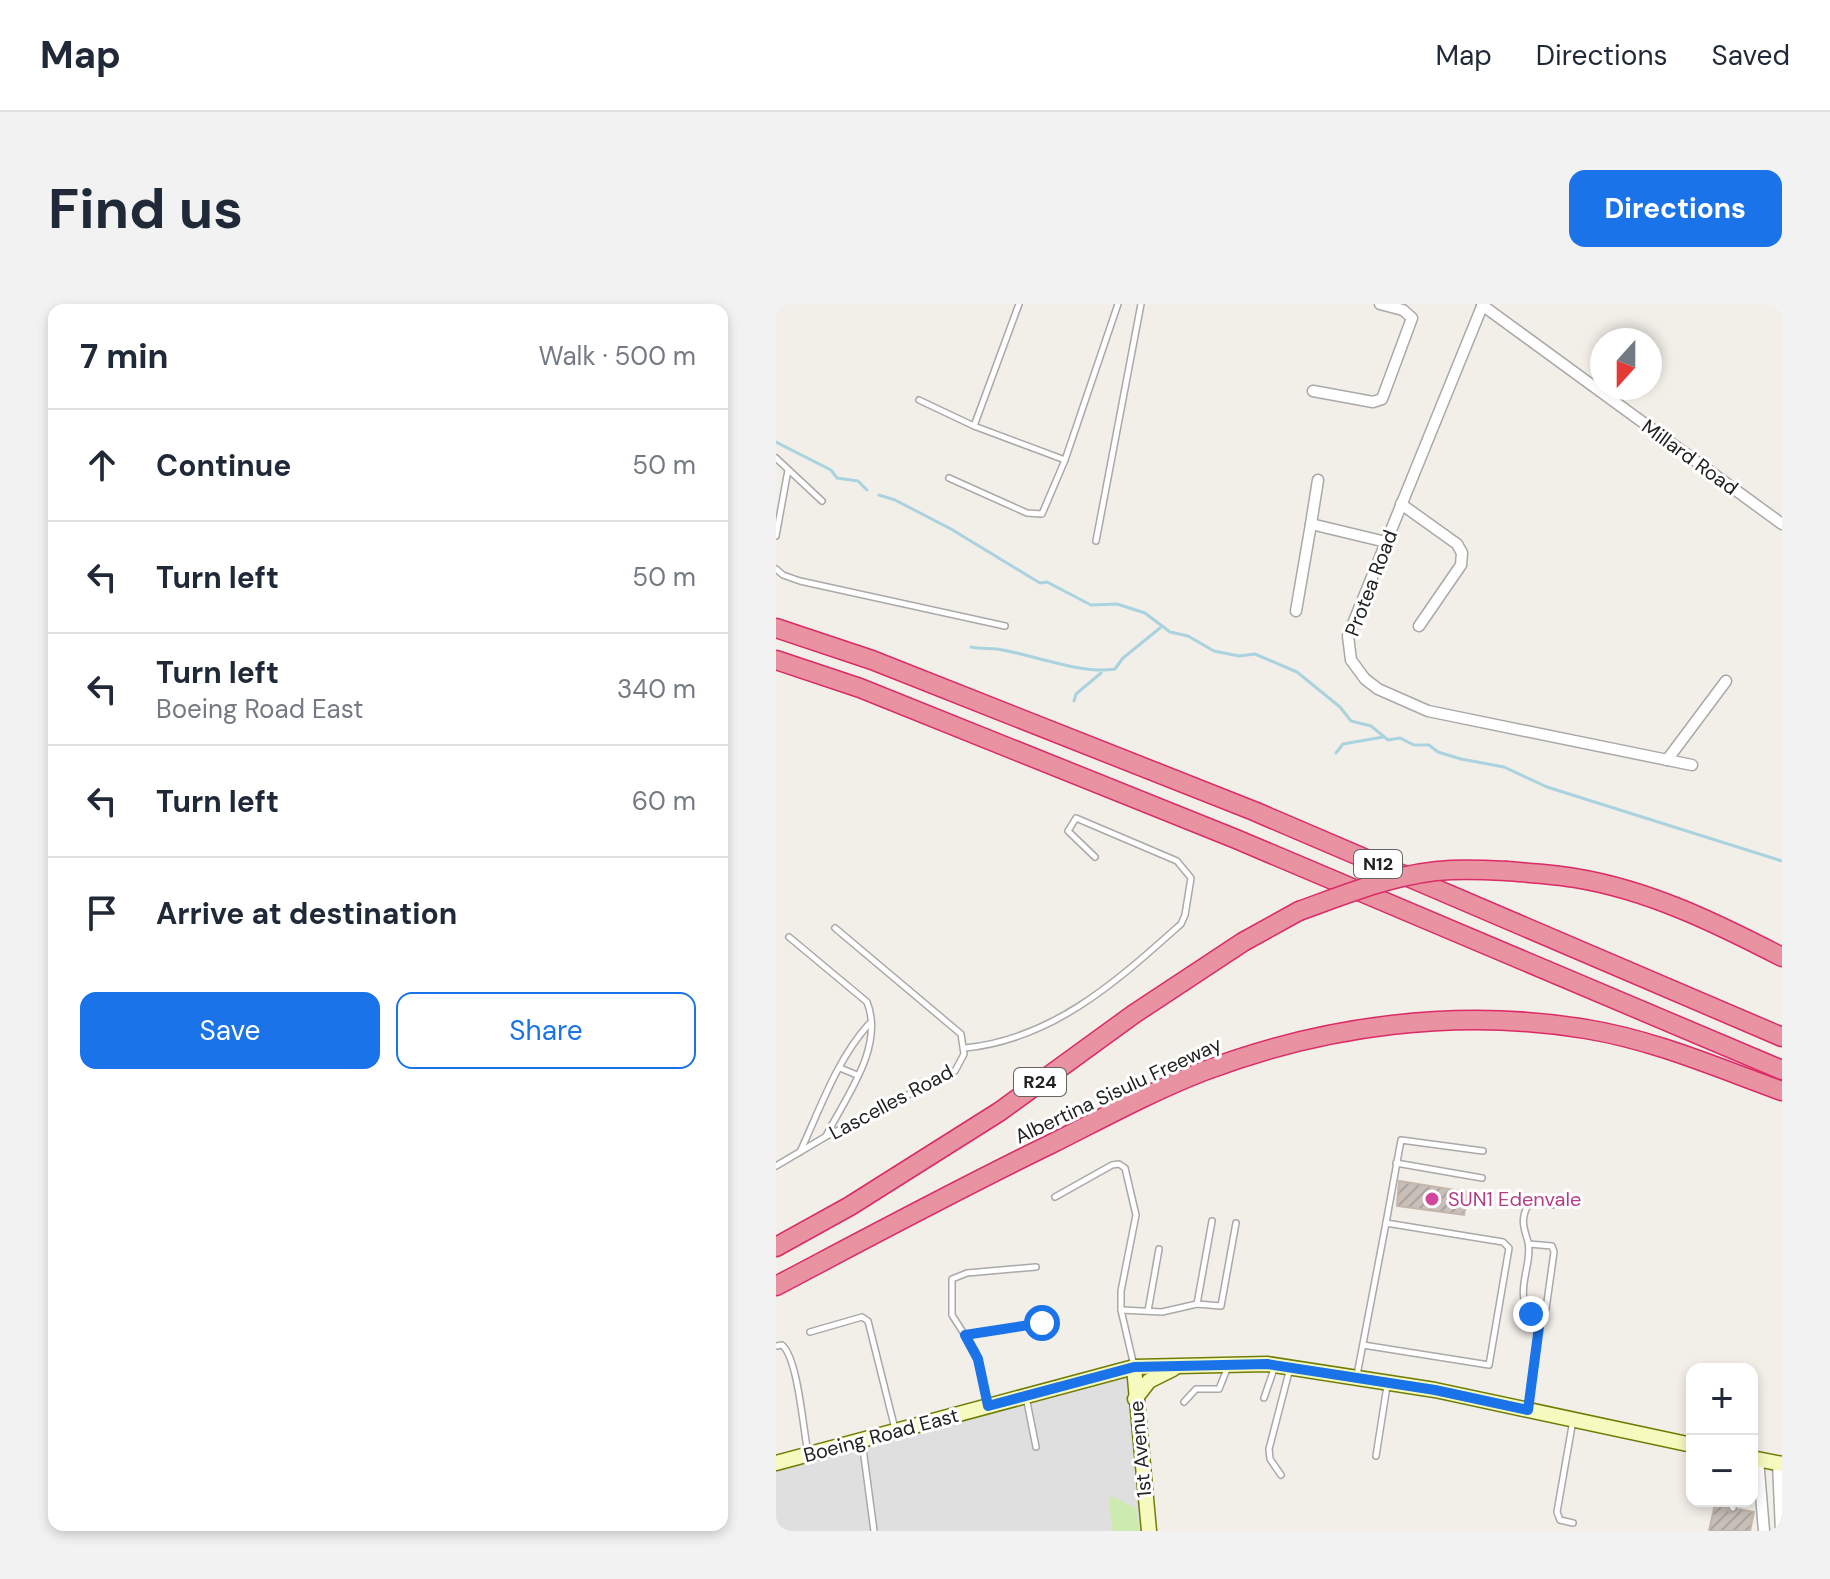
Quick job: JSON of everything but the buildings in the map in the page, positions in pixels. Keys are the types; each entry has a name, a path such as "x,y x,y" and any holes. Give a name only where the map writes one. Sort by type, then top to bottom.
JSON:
{"highway":[{"name":"N12","path":"776,628 872,660 1254,811 1782,1037"},
{"name":"N12","path":"776,660 860,688 1221,833 1782,1070"},
{"name":"Albertina Sisulu Freeway","path":"776,1247 850,1206 999,1112 1134,1014 1243,942 1299,911 1363,888 1448,870 1507,871 1577,878 1643,895 1707,918 1782,957"},
{"name":"Albertina Sisulu Freeway","path":"776,1286 962,1187 1202,1072 1270,1048 1334,1034 1428,1021 1529,1022 1586,1029 1644,1041 1782,1091"}],"main road":[{"name":"Boeing Road East","path":"776,1463 1134,1367 1228,1364 1283,1366 1388,1383 1686,1444"},
{"path":"1135,1399 1149,1381 1185,1365"},
{"name":"1st Avenue","path":"1134,1367 1149,1531"},
{"path":"1758,1459 1780,1464"}],"street":[{"path":"1313,391 1373,402 1382,399 1412,325 1412,318 1403,310 1380,304"},
{"name":"Protea Road","path":"1482,305 1348,636 1351,660 1365,679 1378,689 1428,711 1692,765"},
{"name":"Millard Road","path":"1482,305 1782,524"},
{"path":"1296,611 1318,480"},
{"path":"1401,504 1457,544 1462,553 1461,565 1419,626"},
{"path":"1311,524 1386,542"},
{"path":"1667,760 1726,681"},
{"path":"1780,1464 1781,1531"},
{"path":"1757,1507 1764,1531"},
{"path":"1758,1518 1781,1516"}],"lane":[{"path":"974,426 1019,304"},
{"path":"949,478 1027,513 1042,514 1065,460 1118,304"},
{"path":"1096,541 1141,304"},
{"path":"919,400 974,426 1065,460"},
{"path":"776,458 822,501"},
{"path":"776,536 788,470"},
{"path":"776,569 800,581 1005,626"},
{"path":"965,1048 993,1045 1021,1036 1093,999 1181,924 1191,878 1177,861 1076,818 1068,831 1095,857"},
{"name":"Lascelles Road","path":"776,1166 825,1137 955,1071 965,1048 961,1034 835,928"},
{"path":"789,937 867,1002 869,1050 825,1137"},
{"path":"800,1153 856,1038 870,1022"},
{"path":"840,1068 857,1075"},
{"path":"1357,1378 1399,1144 1405,1138 1483,1151"},
{"path":"1396,1163 1482,1178"},
{"path":"1055,1197 1112,1165 1119,1164 1125,1168 1136,1215 1121,1291 1121,1310 1134,1367"},
{"path":"1540,1319 1531,1314 1525,1303 1523,1285 1529,1244 1523,1230 1526,1209 1532,1203 1552,1205"},
{"path":"1197,1304 1212,1221"},
{"path":"1121,1310 1162,1312 1197,1304 1218,1306 1222,1303 1236,1223"},
{"path":"1363,1345 1484,1366 1489,1365 1493,1350 1509,1248 1503,1242 1386,1223"},
{"path":"1528,1410 1540,1319 1546,1309 1554,1252 1548,1244 1529,1244"},
{"path":"1148,1311 1159,1249"},
{"path":"988,1406 978,1359 952,1315 951,1284 954,1277 967,1273 1036,1267"},
{"path":"810,1332 862,1317 868,1321 895,1430"},
{"path":"965,1335 1042,1323"},
{"path":"776,1346 782,1345 789,1352 809,1455"},
{"path":"1184,1402 1196,1389 1222,1387 1228,1364"},
{"path":"1264,1398 1283,1366"},
{"path":"1281,1475 1270,1459 1269,1449 1283,1366"},
{"path":"1376,1456 1388,1383"},
{"path":"1026,1396 1036,1447"},
{"path":"1573,1523 1560,1520 1557,1512 1574,1419"},
{"path":"862,1440 874,1531"}],"shaded area":[{"path":"1131,1377 1151,1531 776,1531 776,1463 958,1415"}],"green space":[{"path":"1111,1496 1136,1508 1140,1531 1112,1531"}],"waterway":[{"path":"776,442 831,470 837,478 858,481 867,490"},
{"path":"879,495 951,529 1040,583 1047,582 1091,605 1117,604 1145,613 1170,632 1188,636 1214,651 1239,656 1255,654 1297,672 1340,707 1351,721 1371,726 1388,740 1400,738 1414,745 1429,745 1438,752 1461,759 1504,767 1547,787 1782,861"},
{"path":"971,647 997,649 1087,669 1115,669 1123,658 1160,628"},
{"path":"1074,701 1076,694 1101,673"},
{"path":"1336,753 1343,744 1383,737"}],"place":[{"name":"SUN1 Edenvale","path":"1432,1199"}],"route":[{"path":"1042,1323 965,1335 978,1359 988,1406 1134,1367 1267,1364 1435,1390 1528,1410 1540,1319 1531,1314"}]}
